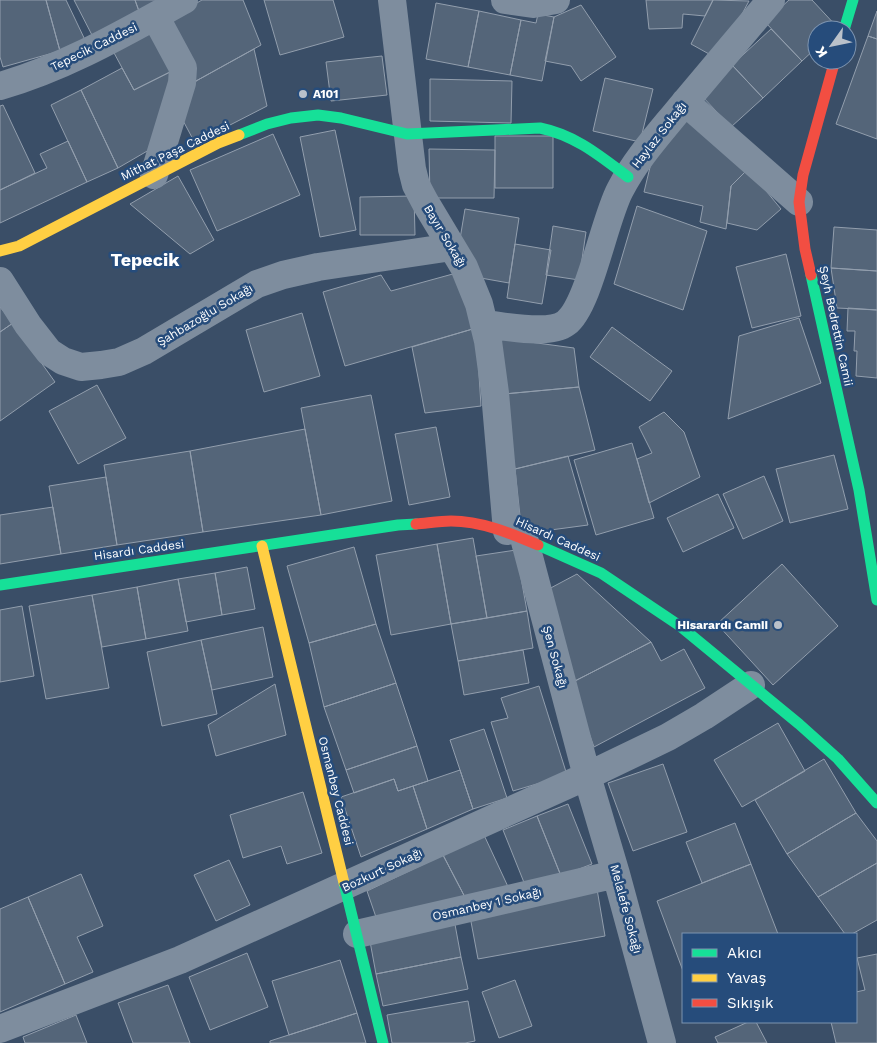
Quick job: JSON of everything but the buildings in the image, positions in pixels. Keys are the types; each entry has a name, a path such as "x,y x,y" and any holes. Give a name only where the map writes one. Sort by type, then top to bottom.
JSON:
{"street":[{"name":"Tepecik Caddesi","path":"0,86 26,79 72,60 184,0"},
{"name":"Bayır Sokağı","path":"392,0 412,169 416,185 425,202 464,267 484,324 496,393 516,535"},
{"path":"504,0 532,4 556,0"},
{"name":"Haylaz Sokağı","path":"484,324 543,329 553,328 566,323 574,313 584,292 611,207 628,176 644,152 772,0"},
{"path":"847,20 853,0"},
{"path":"154,175 182,83 183,68 155,16"},
{"name":"Şeyh Bedrettin Camii","path":"832,70 803,175 799,202 805,249 859,490 877,600"},
{"path":"685,102 799,202"},
{"name":"Mithat Paşa Caddesi","path":"0,251 19,246 48,232 218,143 267,124 291,118 318,115 341,118 407,134 540,128 552,130 581,142 628,176"},
{"name":"Şahbazoğlu Sokağı","path":"0,281 28,325 49,352 63,361 81,367 101,366 119,362 144,351 257,284 283,275 318,267 452,247"},
{"name":"Hisardı Caddesi","path":"0,585 425,522 452,521 480,525 516,535 601,573 680,626 799,724 838,759 877,803"},
{"name":"Şen Sokağı","path":"516,535 587,776"},
{"name":"Osmanbey Caddesi","path":"262,546 383,1043"},
{"name":"Bozkurt Sokağı","path":"0,1029 180,960 587,776 668,737 751,685"},
{"name":"Melalefe Sokağı","path":"587,776 662,1043"},
{"name":"Osmanbey 1 Sokağı","path":"357,934 616,874"}],"traffic: fast":[{"path":"847,20 853,0"},
{"path":"239,135 267,124 291,118 318,115 341,118 407,134 540,128 553,131 576,141 628,177"},
{"path":"811,275 859,490 877,600"},
{"path":"0,585 398,525 416,524"},
{"path":"538,545 601,573 680,626 799,724 838,759 877,803"},
{"path":"344,883 383,1043"}],"traffic: slow":[{"path":"0,251 19,246 218,143 239,135"},
{"path":"262,546 344,883"}],"traffic: jam":[{"path":"811,275 805,249 799,202 803,175 832,70"},
{"path":"416,524 451,521 473,523 506,532 538,545"}],"place":[{"name":"A101","path":"303,94"},
{"name":"Hisarardı Camii","path":"778,625"}],"district":[{"name":"Tepecik","path":"145,259"}]}
